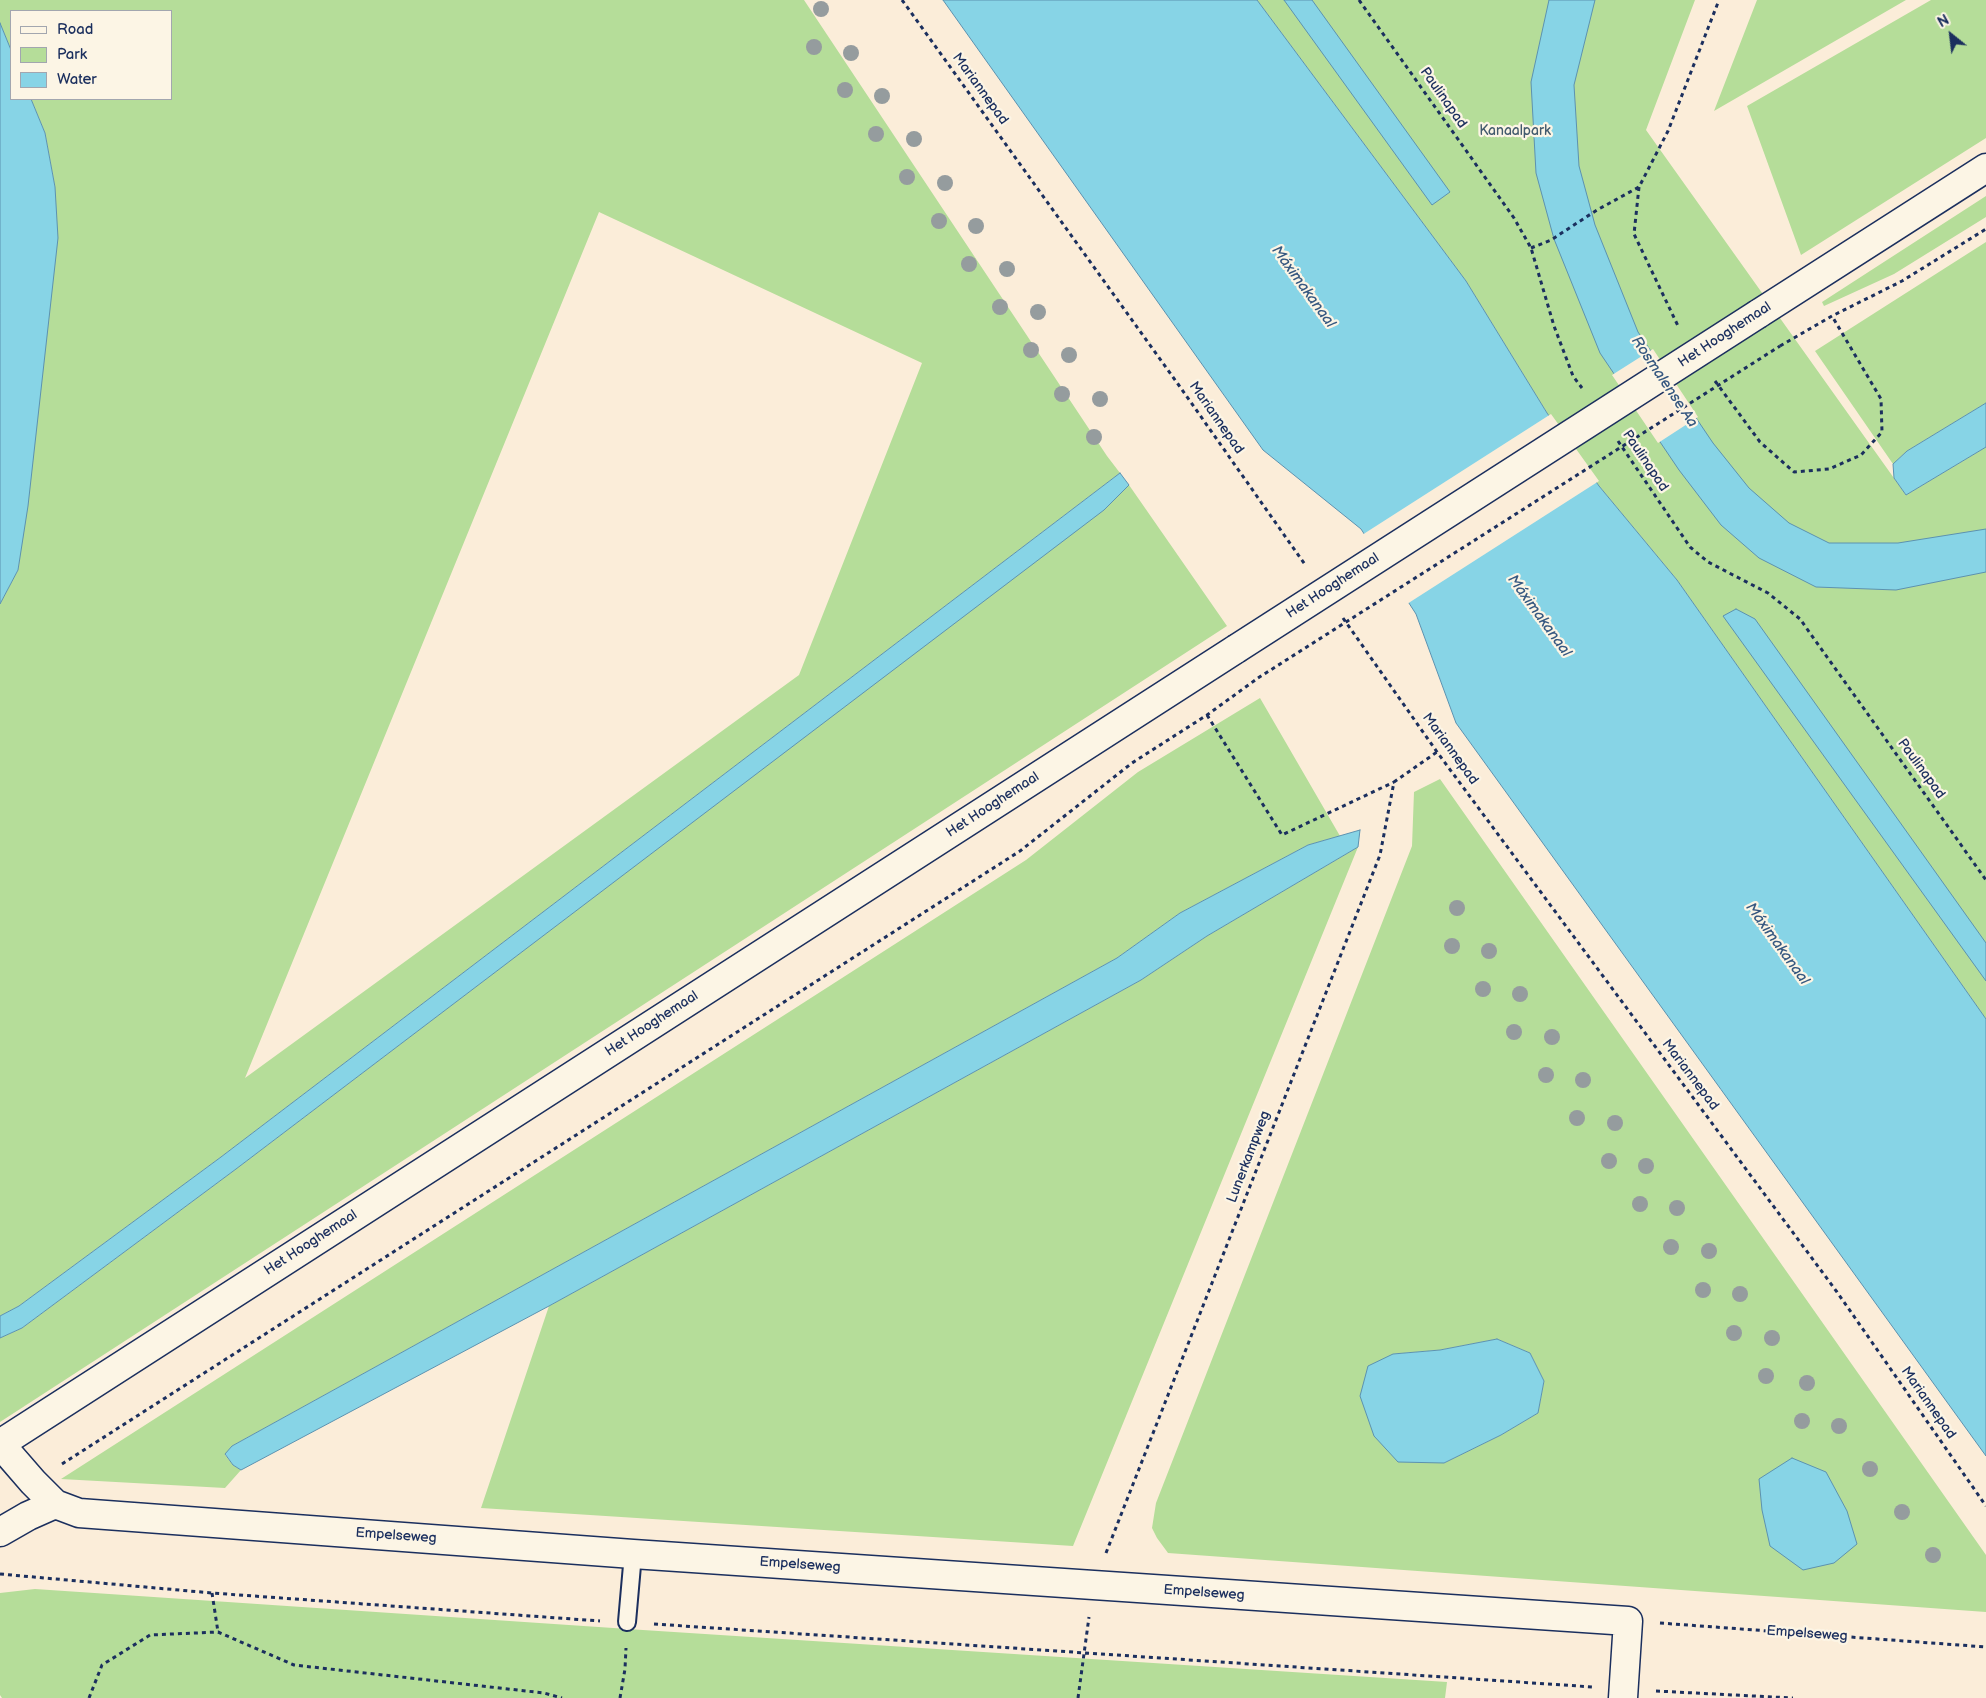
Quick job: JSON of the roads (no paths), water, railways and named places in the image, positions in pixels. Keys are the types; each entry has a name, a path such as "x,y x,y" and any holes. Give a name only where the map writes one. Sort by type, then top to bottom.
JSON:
{"street":[{"name":"Het Hooghemaal","path":"0,1444 1986,168"},
{"name":"Empelseweg","path":"0,1444 33,1482 56,1504 79,1513 633,1554 1628,1621 1624,1694"},
{"path":"0,1532 28,1516 56,1504"}],"lane":[{"path":"627,1622 633,1554"}],"water":[{"name":"Máximakanaal","path":"943,0 1257,0 1466,281 1547,413 1599,486 1677,580 1986,1019 1986,1456 1456,723 1416,614 1361,529 1263,450"},
{"path":"1284,0 1312,0 1450,192 1432,205"},
{"name":"Rosmalense Aa","path":"1549,0 1595,0 1574,85 1579,166 1595,225 1638,332 1713,443 1749,488 1789,523 1829,543 1898,543 1986,529 1986,572 1896,590 1816,587 1759,558 1721,525 1679,470 1600,353 1554,239 1536,173 1531,82"},
{"path":"0,23 10,48 10,100 31,100 45,133 55,187 58,238 28,506 18,570 0,604"},
{"path":"1986,403 1986,447 1906,495 1894,478 1893,464 1907,451"},
{"path":"1120,473 1129,485 1104,510 236,1169 22,1328 0,1338 0,1316 19,1306 221,1157"},
{"path":"1736,609 1755,619 1986,943 1986,981 1723,616"},
{"path":"1360,830 1358,847 1207,936 1141,980 549,1306 241,1470 233,1465 225,1454 232,1446 1117,958 1180,913 1308,845"},
{"path":"1497,1339 1530,1353 1544,1381 1538,1413 1501,1435 1444,1463 1398,1462 1374,1436 1360,1396 1368,1366 1393,1354 1440,1350"},
{"path":"1792,1458 1826,1472 1847,1511 1857,1544 1834,1563 1803,1570 1770,1546 1762,1510 1759,1479"}],"park label":[{"name":"Kanaalpark","path":"1515,131"}]}
